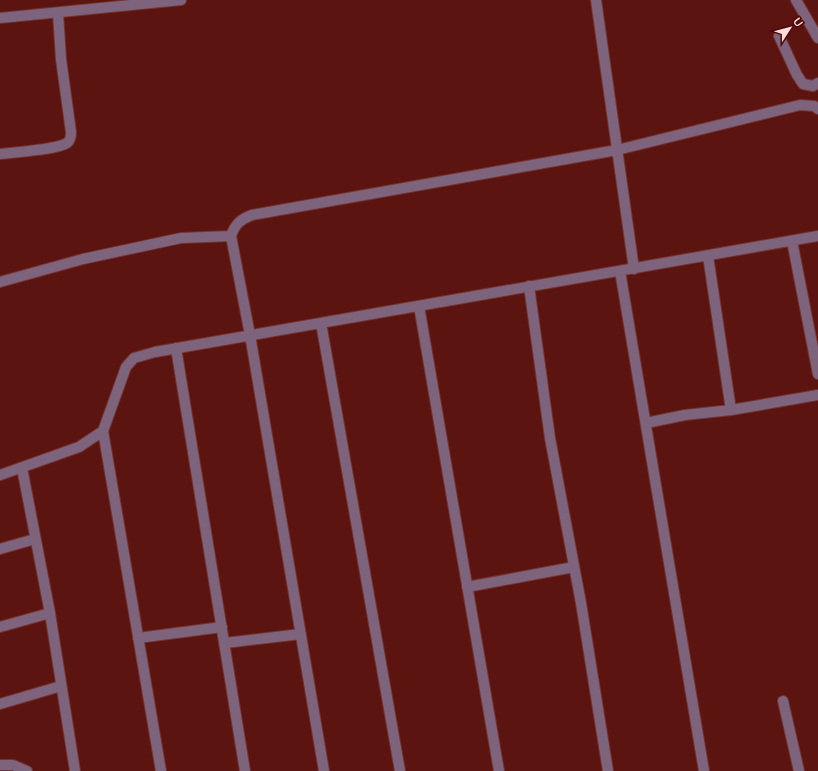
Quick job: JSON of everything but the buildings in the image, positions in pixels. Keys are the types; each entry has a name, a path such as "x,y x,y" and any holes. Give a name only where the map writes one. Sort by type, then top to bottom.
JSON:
{"street":[{"path":"0,18 181,0"},
{"path":"596,0 634,269"},
{"path":"796,0 818,38"},
{"path":"0,154 55,147 64,144 70,139 71,132 61,59 58,13"},
{"path":"779,36 797,75 803,84 813,86 818,83"},
{"path":"324,771 250,335 231,236 233,229 240,220 252,215 617,150 800,105 814,106 818,109"},
{"path":"0,282 83,259 180,238 231,236"},
{"path":"161,771 103,431 126,368 134,358 176,348 818,236"},
{"path":"792,241 818,374"},
{"path":"708,256 731,410"},
{"path":"620,271 704,771"},
{"path":"529,286 550,438 574,567 608,771"},
{"path":"419,306 499,771"},
{"path":"321,323 400,771"},
{"path":"176,348 245,771"},
{"path":"646,423 685,415 731,410 818,395"},
{"path":"0,475 79,446 103,431"},
{"path":"22,468 50,613 75,771"},
{"path":"0,549 35,540"},
{"path":"467,587 574,567"},
{"path":"0,627 50,613"},
{"path":"138,638 222,627"},
{"path":"225,643 301,634"},
{"path":"0,704 61,686"},
{"path":"783,701 799,771"},
{"path":"0,765 13,765 27,771"}]}
